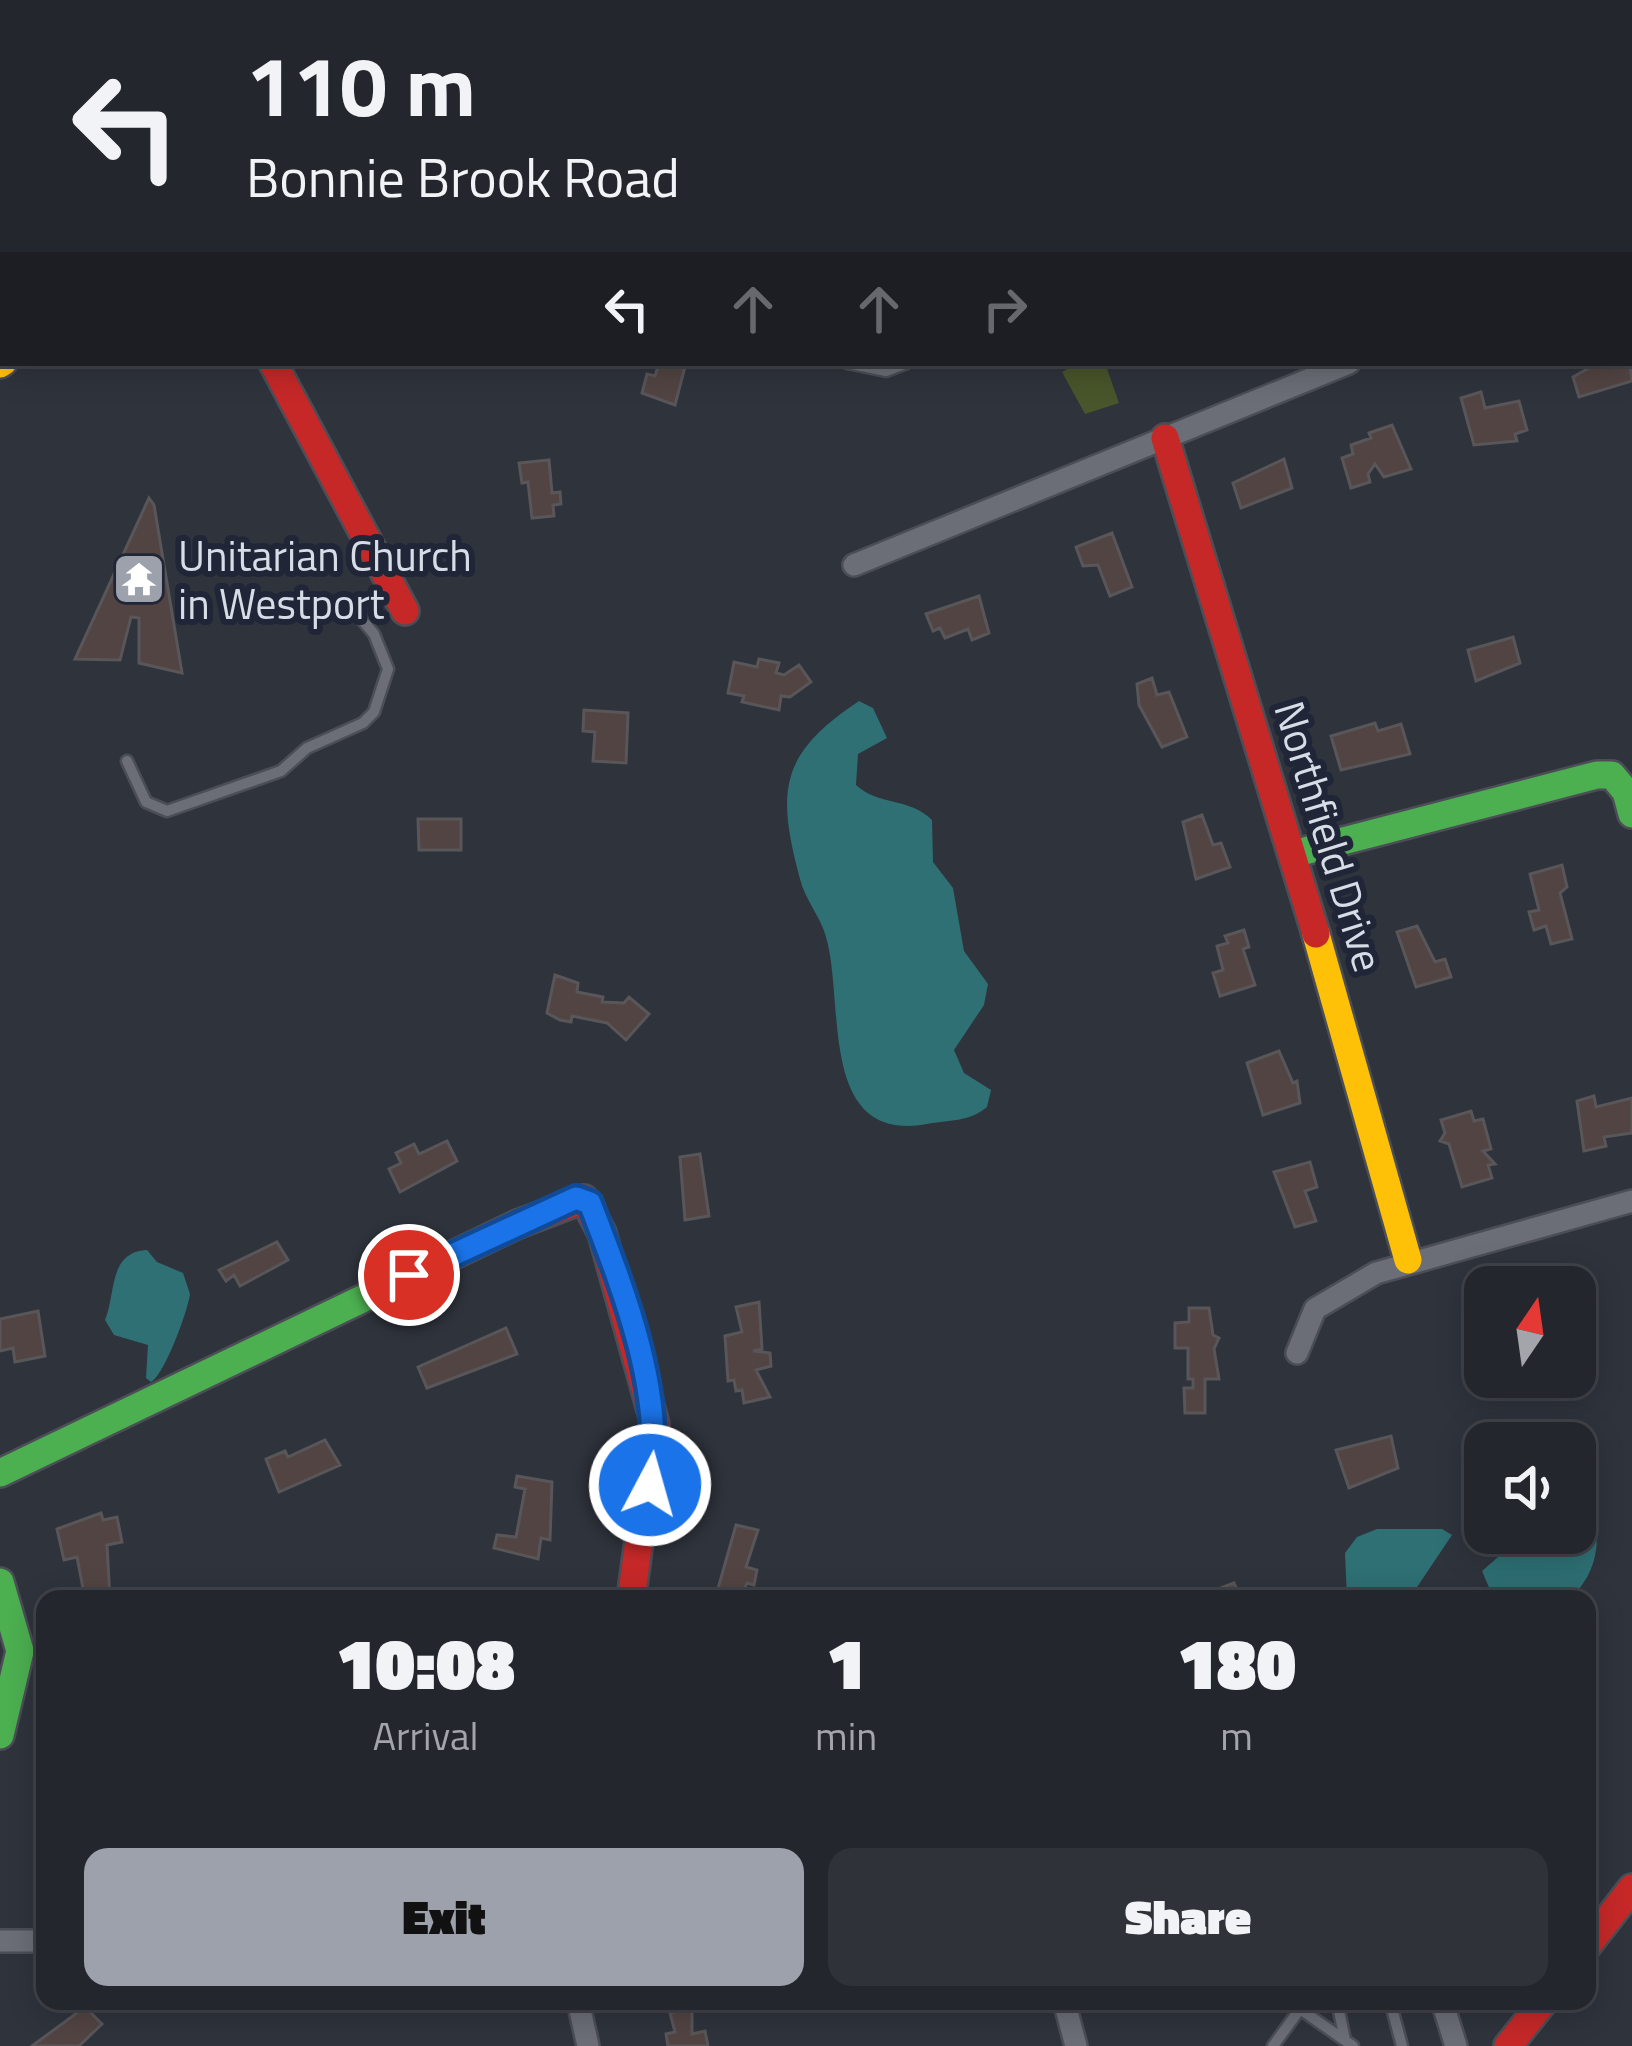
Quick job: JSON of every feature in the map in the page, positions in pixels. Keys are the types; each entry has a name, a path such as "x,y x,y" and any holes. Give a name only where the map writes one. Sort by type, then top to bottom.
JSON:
{"street":[{"path":"274,366 405,610"},
{"path":"854,565 1342,366"},
{"name":"Northfield Drive","path":"1165,438 1293,854 1408,1260"},
{"path":"1293,854 1597,775 1612,776 1626,792 1632,814"},
{"path":"0,1473 488,1236 584,1199 602,1233 656,1424 632,1590"},
{"path":"1298,1353 1305,1324 1328,1298 1408,1260 1632,1201"},
{"path":"0,1582 20,1651 0,1736"},
{"path":"1596,1934 1632,1888"},
{"path":"0,1941 36,1941"},
{"path":"580,2010 588,2046"},
{"path":"1066,2010 1076,2046"},
{"path":"1445,2010 1456,2046"},
{"path":"1508,2046 1537,2010"}],"lane":[{"path":"862,366 886,371 899,366"},
{"path":"127,760 146,802 167,811 281,771 307,748 363,724 382,699 388,669 374,634 353,609"},
{"path":"1274,2046 1295,2010"},
{"path":"1306,2010 1349,2043"},
{"path":"1340,2010 1349,2043"},
{"path":"1392,2010 1402,2046"}],"green space":[{"path":"1073,366 1106,366 1119,403 1085,414 1062,372"}],"water":[{"path":"859,701 873,708 887,738 858,754 856,785 932,820 933,862 953,888 964,951 988,984 984,1005 954,1050 964,1073 991,1090 987,1107 966,1118 892,1124 867,1112 842,1062 826,937 800,879 787,797 799,757 833,720"},
{"path":"147,1250 157,1262 183,1273 190,1294 169,1356 151,1382 146,1378 148,1345 114,1335 105,1320 119,1266 134,1253"},
{"path":"1377,1529 1442,1529 1452,1535 1415,1590 1347,1590 1345,1553 1357,1537"},
{"path":"1502,1554 1595,1554 1578,1590 1490,1590 1482,1571"}],"building":[{"path":"658,366 685,366 675,405 642,393 647,374 655,376"},
{"path":"1593,366 1630,366 1632,381 1579,397 1573,377"},
{"path":"1481,392 1485,408 1519,401 1527,430 1515,434 1517,441 1474,445 1461,398"},
{"path":"1392,425 1411,469 1384,477 1375,464 1368,474 1370,482 1351,488 1342,458 1353,454 1351,445 1371,438 1369,433"},
{"path":"1284,459 1292,488 1241,508 1233,483"},
{"path":"549,460 552,493 560,492 561,504 553,505 554,516 532,518 528,482 522,483 519,463"},
{"name":"Unitarian Church in Westport","path":"149,498 154,505 182,673 139,663 139,618 131,617 120,660 75,659"},
{"path":"1112,533 1132,587 1110,596 1098,565 1083,566 1076,547"},
{"path":"979,596 989,633 972,640 968,629 945,638 940,628 933,631 926,614"},
{"path":"1513,637 1520,663 1476,681 1468,650"},
{"path":"759,659 779,663 776,673 784,675 799,665 811,682 790,697 781,696 779,710 742,702 744,696 728,693 734,662 757,667"},
{"path":"1152,678 1157,695 1169,692 1187,737 1162,747 1139,705 1137,684"},
{"path":"584,710 628,713 626,763 593,761 595,732 583,731"},
{"path":"1375,723 1378,731 1401,724 1410,754 1341,770 1331,736"},
{"path":"1202,815 1213,845 1221,843 1230,867 1196,879 1183,822"},
{"path":"418,819 461,819 461,850 419,850"},
{"path":"1562,865 1567,887 1560,893 1572,939 1551,944 1546,926 1534,930 1529,912 1539,910 1530,874"},
{"path":"1417,926 1435,962 1445,959 1451,977 1416,987 1397,932"},
{"path":"1244,930 1249,947 1243,949 1255,985 1220,996 1213,973 1223,970 1217,946 1228,943 1225,936"},
{"path":"555,975 578,983 577,992 603,997 602,1002 624,1003 629,997 649,1014 626,1040 607,1023 572,1016 571,1022 560,1020 547,1013"},
{"path":"1279,1051 1293,1083 1297,1081 1300,1103 1263,1115 1247,1063"},
{"path":"1594,1096 1596,1107 1632,1098 1632,1133 1604,1137 1606,1146 1584,1151 1577,1101"},
{"path":"1471,1111 1474,1121 1483,1119 1491,1149 1483,1151 1495,1164 1488,1165 1492,1178 1462,1187 1449,1144 1440,1141 1445,1133 1441,1120"},
{"path":"447,1141 457,1161 400,1192 389,1169 401,1163 396,1153 414,1144 419,1154"},
{"path":"700,1154 709,1216 685,1220 680,1157"},
{"path":"1310,1162 1317,1187 1305,1191 1316,1221 1295,1227 1274,1172"},
{"path":"277,1242 288,1260 240,1286 234,1275 226,1281 219,1270"},
{"path":"759,1302 762,1349 753,1351 770,1353 771,1366 756,1370 770,1397 744,1403 742,1390 736,1391 734,1380 728,1381 725,1336 742,1332 736,1307"},
{"path":"1189,1308 1209,1308 1213,1335 1219,1338 1214,1349 1219,1379 1205,1379 1205,1413 1185,1413 1184,1388 1193,1388 1193,1379 1188,1379 1188,1348 1175,1348 1175,1323 1189,1322"},
{"path":"38,1311 45,1356 15,1362 13,1348 0,1351 0,1319"},
{"path":"506,1328 517,1354 427,1388 418,1367"},
{"path":"1391,1436 1398,1468 1349,1488 1336,1450"},
{"path":"325,1440 340,1465 279,1492 266,1459 285,1451 288,1457"},
{"path":"517,1476 552,1482 550,1540 541,1538 538,1559 494,1548 497,1535 516,1537 525,1489 515,1487"},
{"path":"101,1513 103,1520 117,1517 122,1542 107,1545 110,1590 83,1590 77,1557 64,1560 57,1529"},
{"path":"736,1525 758,1530 746,1567 757,1570 754,1585 718,1590"},
{"path":"81,2010 88,2010 102,2024 79,2046 32,2046"},
{"path":"692,2010 692,2034 705,2031 708,2046 668,2046 666,2034 675,2032 670,2013"}],"traffic: fast":[{"path":"1293,854 1597,775 1612,775 1626,792 1632,814"},
{"path":"0,1473 518,1224"},
{"path":"0,1582 20,1651 0,1735"}],"traffic: slow":[{"path":"1316,934 1408,1260"}],"traffic: jam":[{"path":"275,366 405,611"},
{"path":"1165,438 1316,934"},
{"path":"518,1224 584,1199 602,1233 655,1424 632,1590"},
{"path":"1596,1934 1632,1888"},
{"path":"1508,2046 1537,2010"}],"place":[{"name":"Unitarian Church in Westport","path":"139,579"}],"route":[{"path":"409,1275 576,1198 590,1203 652,1402 656,1447 650,1485"}]}
